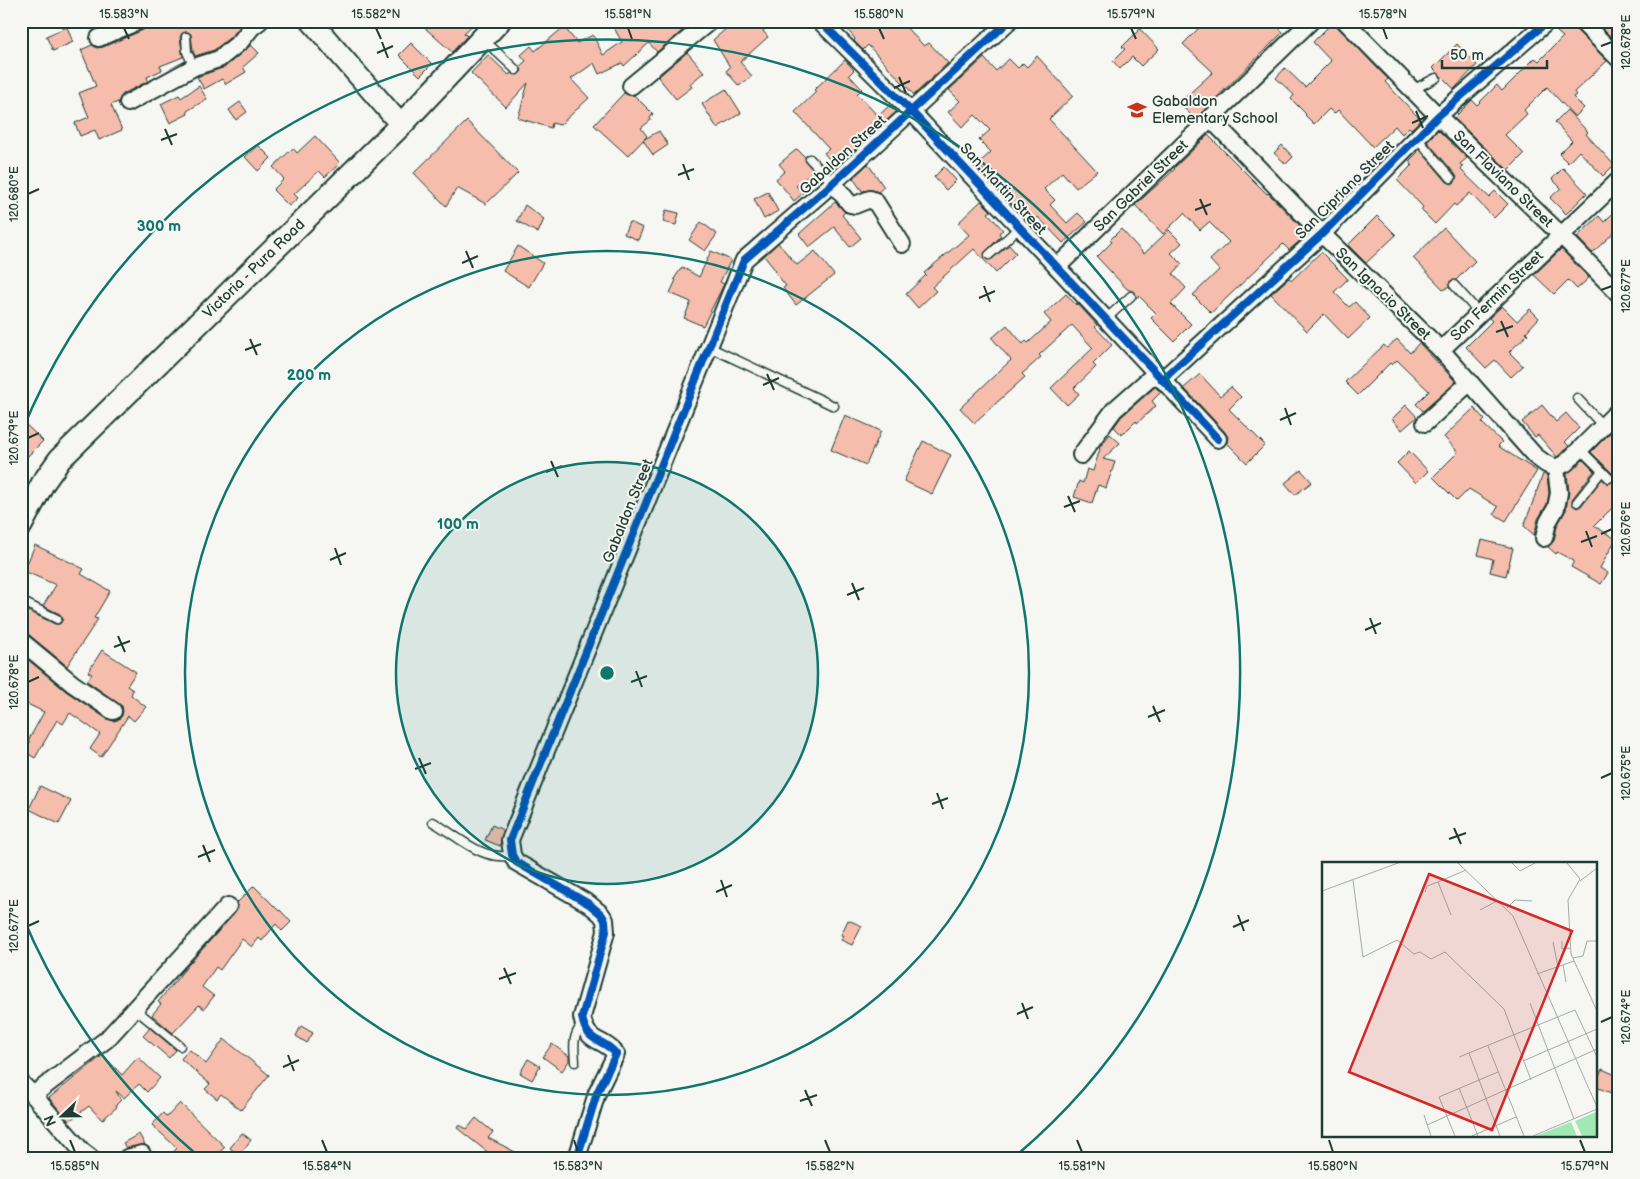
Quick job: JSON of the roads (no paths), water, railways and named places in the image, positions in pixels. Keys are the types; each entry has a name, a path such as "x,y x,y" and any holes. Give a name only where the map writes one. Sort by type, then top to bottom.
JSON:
{"main road":[{"name":"Victoria - Pura Road","path":"21,525 43,483 60,459 401,125 499,21"}],"street":[{"path":"100,38 139,21"},
{"path":"128,103 194,67 219,58 240,42 252,27 260,21"},
{"path":"311,21 401,125"},
{"path":"631,86 710,21"},
{"name":"San Martin Street","path":"820,21 911,111 1218,439"},
{"name":"Gabaldon Street","path":"512,855 510,840 744,260 833,183 1008,21"},
{"name":"San Gabriel Street","path":"1057,267 1311,21"},
{"name":"San Flaviano Street","path":"1345,21 1438,116 1619,294"},
{"name":"San Cipriano Street","path":"1081,455 1114,410 1159,376 1322,234 1438,116 1548,21"},
{"path":"1581,21 1619,59"},
{"name":"San Ignacio Street","path":"1210,119 1322,234 1441,350 1535,456 1556,468"},
{"name":"San Fermin Street","path":"1441,350 1619,180"},
{"path":"833,183 850,204 855,205 870,199 875,201 902,244"},
{"path":"1425,423 1470,382"},
{"path":"1544,538 1548,522 1556,508 1559,493 1556,468 1566,463 1619,410"},
{"path":"21,640 73,684 113,711"},
{"path":"512,855 516,862 589,904 605,920 606,932 582,1017 584,1028 590,1036 613,1050 616,1054 597,1093 577,1158"},
{"path":"33,1095 107,1038 136,1009 228,906"},
{"path":"21,1083 82,1151 91,1158"}],"lane":[{"path":"186,37 188,52 194,67"},
{"path":"483,38 516,70"},
{"path":"1412,90 1436,78"},
{"path":"1417,138 1451,178"},
{"path":"810,159 833,183"},
{"path":"989,255 1020,226"},
{"path":"1454,285 1479,313"},
{"path":"1106,319 1131,296"},
{"path":"709,347 834,406"},
{"path":"1577,398 1603,426"},
{"path":"1580,449 1608,478"},
{"path":"1577,502 1602,471"},
{"path":"21,601 57,620"},
{"path":"433,822 484,854 502,857 512,855"},
{"path":"136,1009 180,1046"},
{"path":"575,1062 575,1033 583,1022"}],"place":[{"name":"Gabaldon Elementary School","path":"1137,110"}]}
